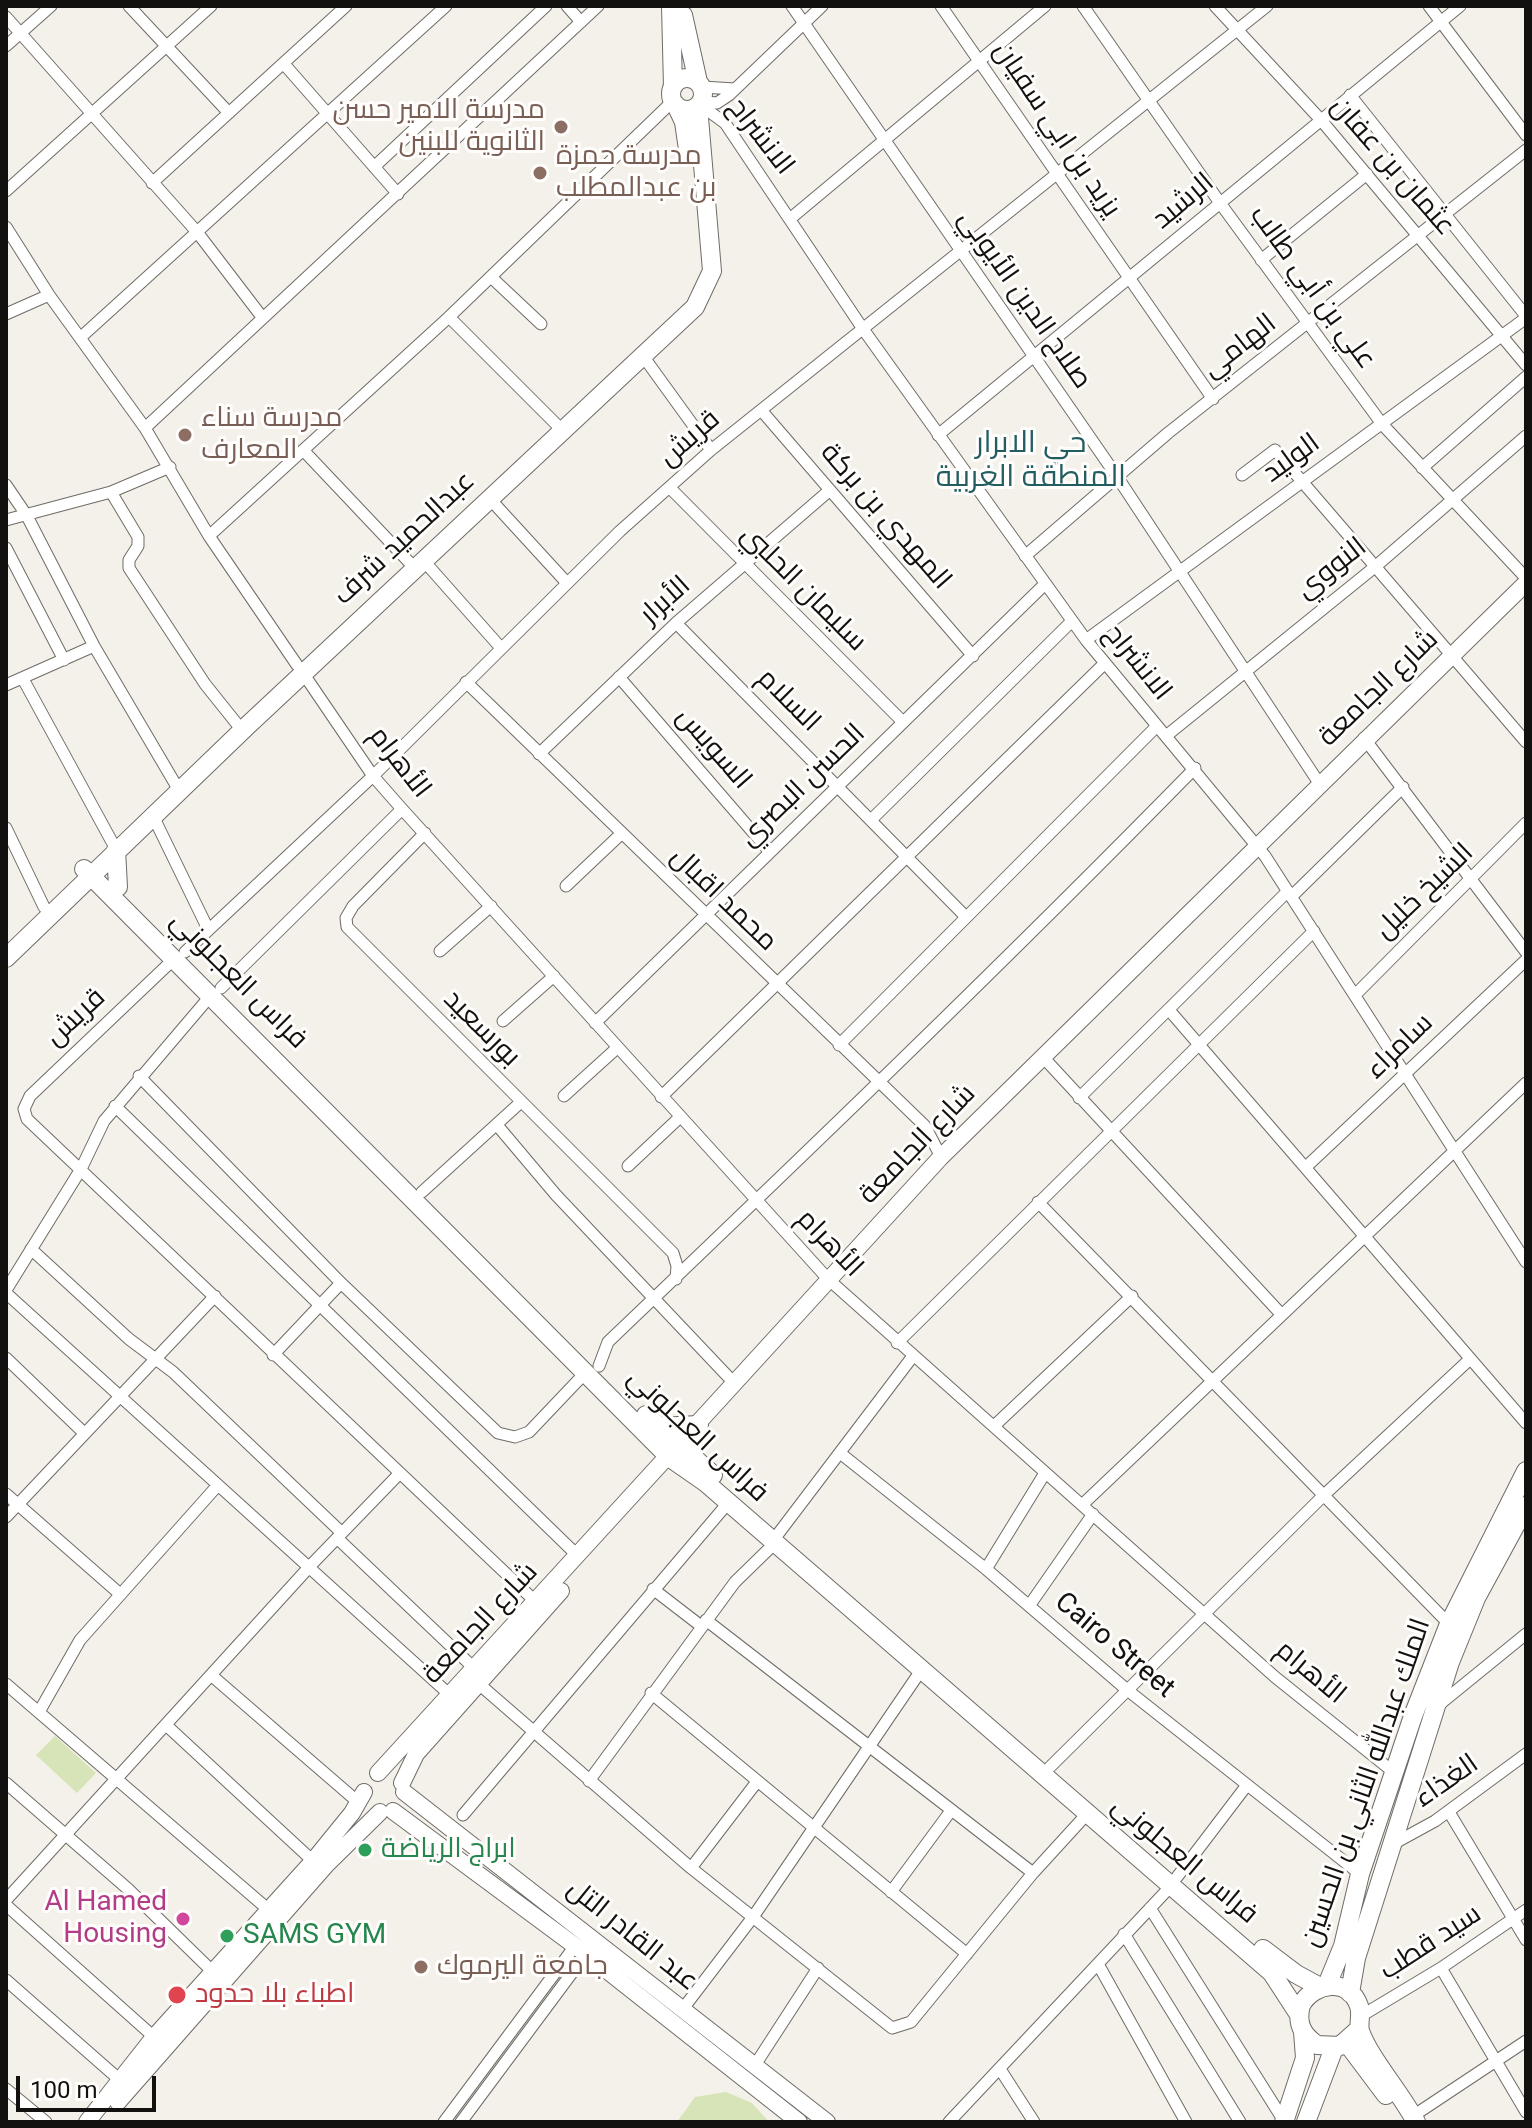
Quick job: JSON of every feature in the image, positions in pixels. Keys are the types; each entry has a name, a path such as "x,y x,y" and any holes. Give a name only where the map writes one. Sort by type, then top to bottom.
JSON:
{"main road":[{"name":"عبدالحميد شرف","path":"6,941 91,870 557,425 676,316 701,281 703,252 684,122 674,98 671,6"},
{"name":"عبدالحميد شرف","path":"416,562 490,499 695,307 712,271 700,96 682,6"},
{"path":"684,78 700,96 689,109 674,98 684,78"},
{"name":"شارع الجامعة","path":"378,1773 450,1695 477,1676 677,1455 699,1425 828,1279 941,1157 1526,580"},
{"name":"عبدالحميد شرف","path":"114,846 153,816 237,724 300,669"},
{"path":"74,894 115,892 114,846"},
{"name":"عبدالحميد شرف","path":"6,958 74,894 91,870"},
{"name":"فراس العجلوني","path":"91,870 180,955 593,1369 658,1427 677,1455 1050,1767 1272,1973 1298,2013"},
{"name":"فراس العجلوني","path":"216,991 422,1192 677,1455 728,1503 776,1539 1086,1815 1283,1965 1324,1986"},
{"path":"658,1427 699,1425"},
{"name":"شارع الجامعة","path":"403,1788 416,1754 536,1602 677,1455"},
{"name":"الملك عبدالله الثاني بن الحسين","path":"1324,1986 1343,1946 1360,1874 1396,1775 1413,1716 1449,1624 1526,1471"},
{"name":"الملك عبدالله الثاني بن الحسين","path":"1350,1993 1356,1958 1433,1709 1467,1616 1526,1506"},
{"path":"87,2122 154,2037 313,1861 361,1797 368,1780 378,1773 389,1773 403,1788 401,1803 386,1811 327,1864 101,2122"},
{"name":"عبد القادر التل","path":"403,1788 827,2122"},
{"path":"361,1797 369,1805 386,1811 580,1950 799,2122"},
{"path":"1284,2122 1305,2058 1298,2013 1305,1997 1324,1986 1350,1993 1350,2034 1306,2122"},
{"path":"1303,2032 1317,2045 1350,2034"},
{"path":"1350,2034 1410,2120"}],"street":[{"path":"6,46 51,6"},
{"path":"129,6 229,113"},
{"path":"6,191 211,6"},
{"path":"152,183 346,6"},
{"path":"80,338 446,6"},
{"path":"374,167 546,6"},
{"path":"567,6 581,22"},
{"path":"145,428 598,6"},
{"name":"صلاح الدين الأيوبي","path":"792,6 1118,478 1319,783"},
{"path":"700,96 735,89 822,6"},
{"name":"يزيد بن ابي سفيان","path":"941,6 1213,399"},
{"path":"791,218 1045,6"},
{"name":"علي بن أبي طالب","path":"1083,6 1220,203 1382,424 1526,580"},
{"name":"عثمان بن عفان","path":"1215,6 1239,28 1321,120 1526,365"},
{"name":"قريش","path":"81,1169 27,1119 26,1102 39,1086 373,776 567,583 711,450 1267,6"},
{"path":"1429,6 1526,135"},
{"name":"الرشيد","path":"938,435 1460,6"},
{"path":"6,17 197,232 262,317"},
{"path":"284,64 398,194"},
{"path":"1350,95 1526,317"},
{"name":"الانشراح","path":"700,96 725,123 863,329 1086,640 1257,845 1526,1262"},
{"path":"209,536 449,317 674,98"},
{"name":"الهامي","path":"1025,556 1168,433 1526,150"},
{"path":"1261,260 1367,174"},
{"name":"الأهرام","path":"6,227 49,295 145,428 209,536 373,776 679,1118 828,1279 897,1343 1275,1677 1396,1775"},
{"path":"491,277 541,324"},
{"path":"6,314 49,295"},
{"path":"449,317 557,425"},
{"name":"الوليد","path":"1086,640 1526,317"},
{"path":"643,356 711,450"},
{"path":"1422,468 1526,377"},
{"name":"المهدي بن بركة","path":"761,410 973,656"},
{"name":"النووي","path":"1166,736 1454,501 1526,436"},
{"path":"303,450 501,648"},
{"path":"1242,475 1275,450 1526,742"},
{"path":"6,520 111,492 170,467"},
{"path":"6,485 27,516 94,646 176,788"},
{"name":"سليمان الحلبي","path":"670,488 903,722"},
{"name":"الأبرار","path":"539,754 676,623 830,490"},
{"path":"111,492 138,537 138,546 129,560 129,568 205,684 237,724"},
{"path":"490,499 567,583"},
{"path":"6,548 64,660"},
{"name":"الحسن البصري","path":"595,1023 1045,584"},
{"path":"872,819 1072,621"},
{"name":"السلام","path":"676,623 965,916"},
{"path":"6,685 94,646"},
{"path":"661,1097 1105,663"},
{"name":"السويس","path":"619,677 770,852"},
{"path":"23,679 114,846"},
{"name":"محمد اقبال","path":"466,682 930,1132 941,1157"},
{"path":"839,1045 1157,726"},
{"path":"1364,738 1473,878 1526,952"},
{"path":"139,1076 341,1283 498,1433 515,1437 529,1432 593,1369 608,1342 757,1203 1034,932 1195,768"},
{"path":"1079,1098 1403,787"},
{"path":"402,809 216,991 139,1076 115,1106 81,1169 6,1291 118,1396 311,1565 450,1695"},
{"path":"153,816 208,929"},
{"name":"الشيخ خليل","path":"1355,995 1444,902 1473,878 1526,823"},
{"path":"6,828 44,907"},
{"name":"بورسعيد","path":"425,833 353,906 346,918 347,927 673,1253"},
{"path":"566,886 621,834"},
{"path":"440,951 491,906"},
{"path":"897,1343 1314,931"},
{"name":"سامراء","path":"1307,1166 1526,960"},
{"path":"503,1021 554,976"},
{"path":"1169,1010 1526,1423"},
{"path":"564,1096 617,1048"},
{"path":"1042,1056 1281,1314"},
{"path":"1082,1505 1453,1149 1526,1083"},
{"path":"422,1192 521,1102"},
{"path":"115,1106 578,1556"},
{"path":"628,1166 679,1118"},
{"path":"497,1125 556,1195 735,1384"},
{"path":"81,1169 536,1602"},
{"path":"1038,1202 1449,1624"},
{"path":"31,1249 153,1359 173,1372 340,1536 531,1731 691,1868 892,2028 911,2022 1033,1873 1086,1815"},
{"path":"673,1253 686,1256 706,1252"},
{"path":"673,1253 677,1266 676,1279"},
{"path":"273,1355 341,1283"},
{"path":"6,1517 83,1432 215,1296"},
{"path":"994,1426 1132,1296"},
{"path":"589,1781 735,1582 776,1539 913,1356"},
{"path":"6,1358 83,1432"},
{"path":"1050,1767 1324,1495 1469,1360"},
{"name":"Cairo Street","path":"840,1453 986,1569 1126,1689 1360,1874"},
{"path":"986,1569 1045,1473"},
{"path":"154,2037 6,1902 64,1833 399,1474"},
{"path":"39,1712 80,1640 218,1485"},
{"path":"6,1494 120,1594"},
{"path":"463,1815 531,1731 728,1503"},
{"path":"1029,1606 1093,1514"},
{"path":"653,1589 704,1623 1033,1873"},
{"path":"1433,1709 1526,1634"},
{"path":"682,2010 753,1917 922,1669"},
{"path":"211,1675 361,1797"},
{"path":"6,1684 270,1911"},
{"path":"651,1693 756,1783 967,1954"},
{"path":"166,1725 313,1861"},
{"name":"الغذاء","path":"1393,1844 1449,1812 1526,1755"},
{"path":"6,1783 128,1889 213,1972"},
{"path":"691,1868 756,1783"},
{"path":"949,2122 1174,1881 1247,1785"},
{"path":"891,1892 950,1812"},
{"path":"1449,1812 1526,1940"},
{"path":"1150,1908 1284,2122"},
{"name":"سيد قطب","path":"1350,2034 1526,1910"},
{"path":"1124,1934 1240,2122"},
{"path":"444,2122 467,2089 580,1950"},
{"path":"461,2122 580,1950"},
{"path":"1098,1964 1186,2122"},
{"path":"755,2065 818,1968"},
{"path":"1441,1968 1526,2112"},
{"path":"6,1980 121,2081"},
{"path":"1410,2120 1526,2041"},
{"path":"1000,2069 1034,2122"},
{"path":"6,2089 46,2122"},
{"path":"467,2089 478,2096"}],"green space":[{"path":"55,1736 96,1773 77,1793 36,1755"},
{"path":"726,2092 752,2103 769,2122 677,2122 695,2097"}],"place":[{"name":"مدرسة الامير حسن الثانوية للبنين","path":"561,127"},
{"name":"مدرسة حمزة بن عبدالمطلب","path":"540,173"},
{"name":"مدرسة سناء المعارف","path":"185,435"},
{"name":"ابراج الرياضة","path":"365,1850"},
{"name":"Al Hamed Housing","path":"183,1919"},
{"name":"SAMS GYM","path":"227,1936"},
{"name":"جامعة اليرموك","path":"421,1967"},
{"name":"اطباء بلا حدود","path":"177,1995"}],"district":[{"name":"حي الابرار المنطقة الغربية","path":"1031,461"}]}
